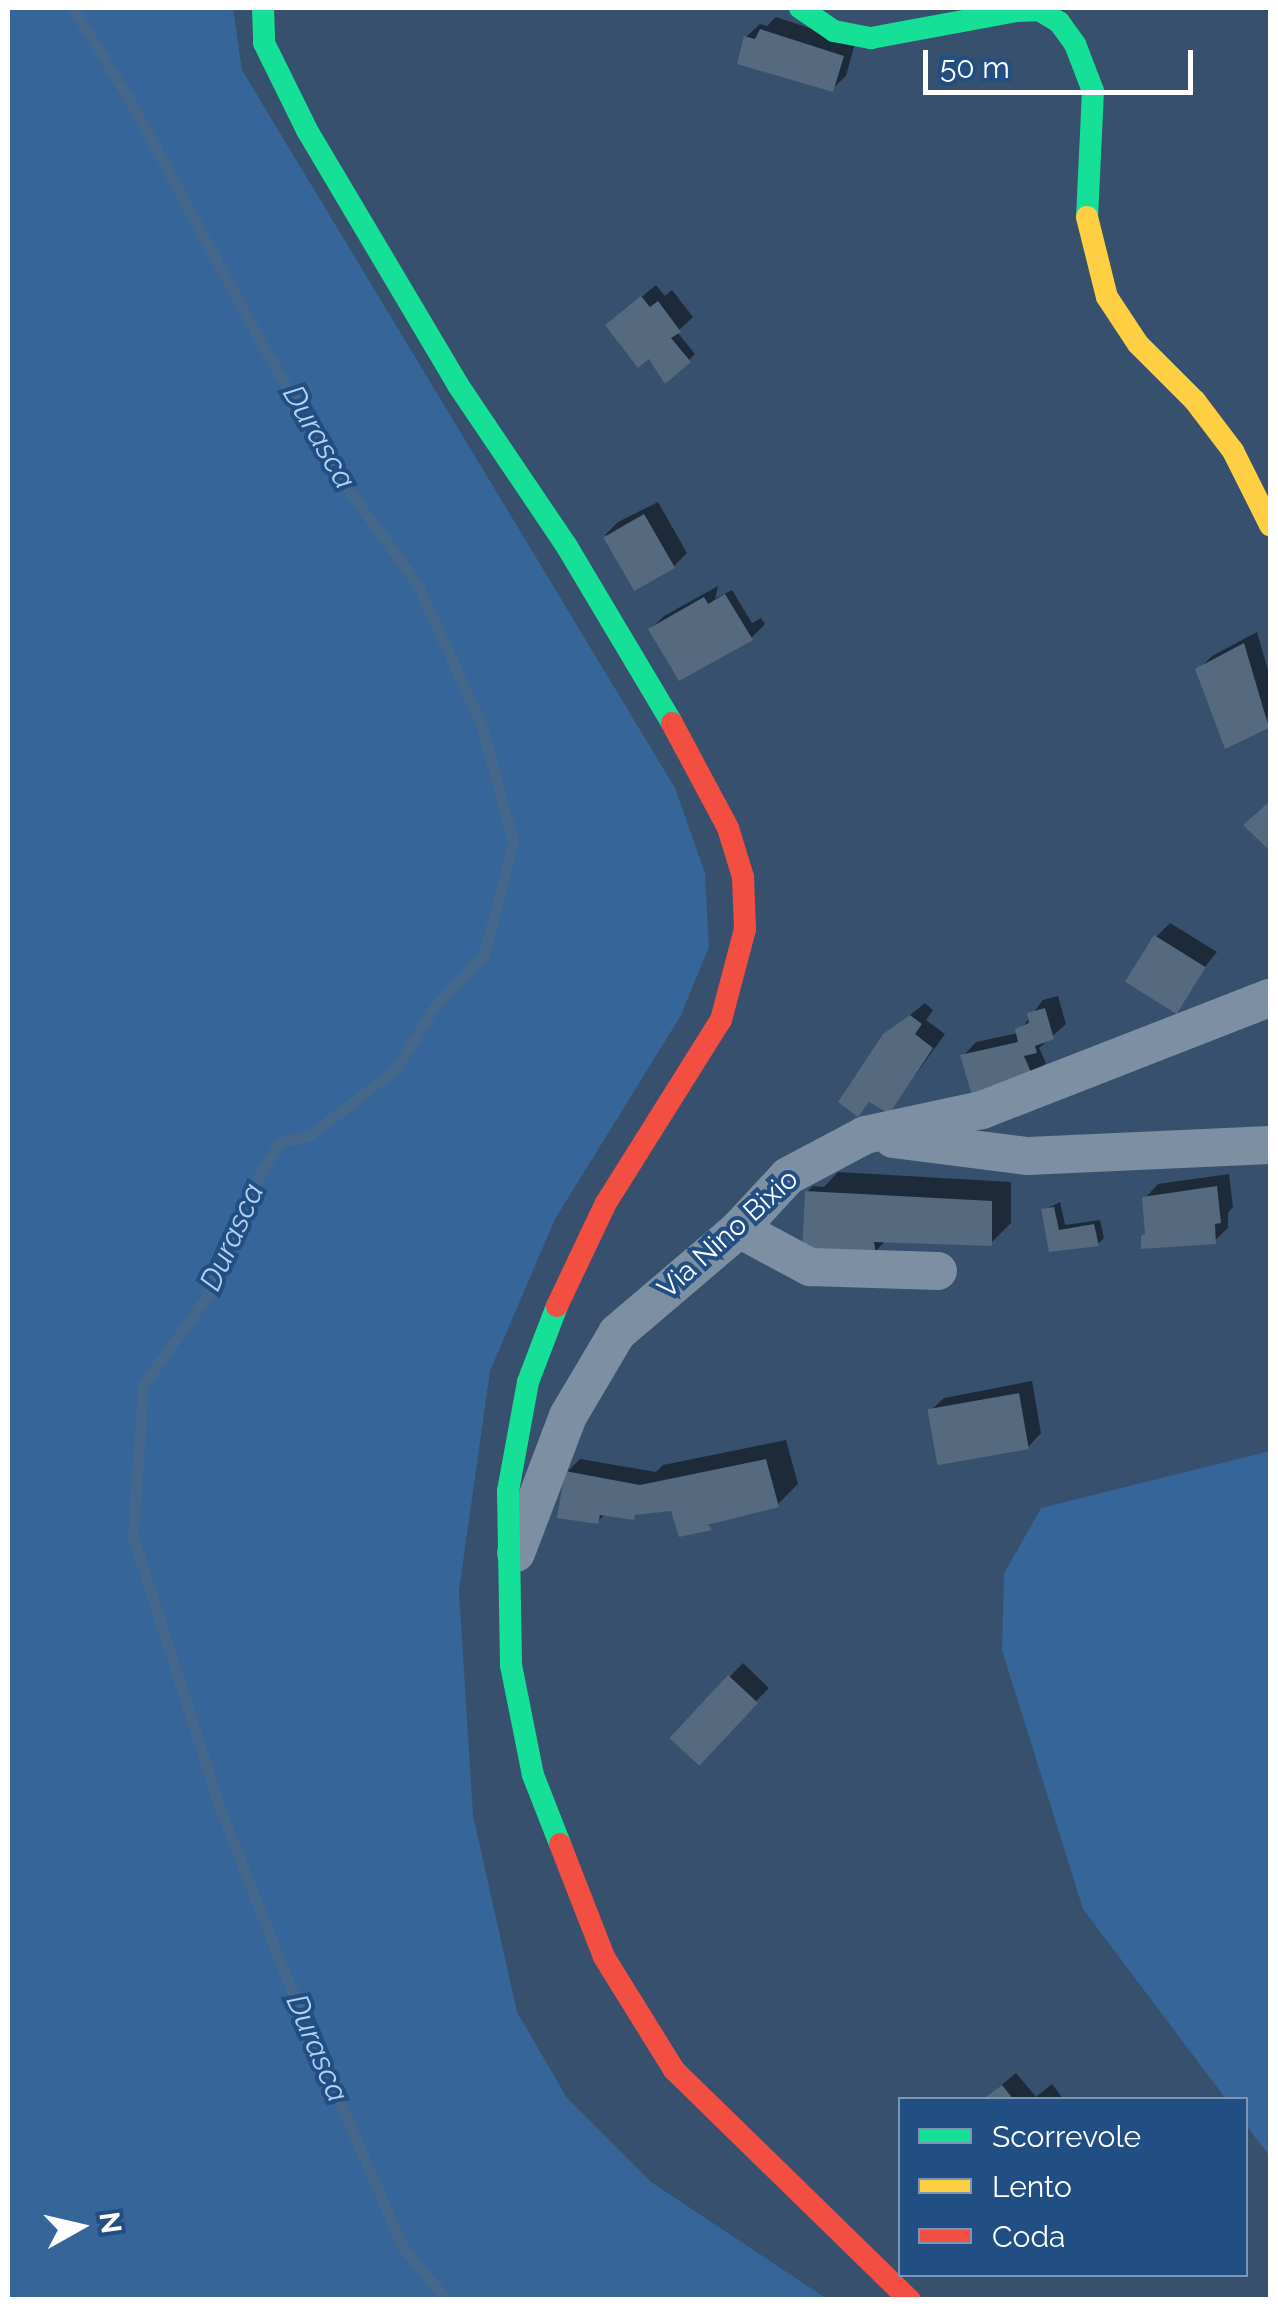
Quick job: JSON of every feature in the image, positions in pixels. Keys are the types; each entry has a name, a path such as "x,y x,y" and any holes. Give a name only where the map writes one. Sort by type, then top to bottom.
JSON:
{"main road":[{"path":"263,8 264,43 300,118 458,385 566,545 699,769 728,828 743,878 745,929 721,1020 606,1203 563,1290 528,1382 508,1491 506,1578 511,1665 533,1776 604,1958 674,2070 910,2300"},
{"path":"800,8 834,30 870,38 1016,11 1038,10 1059,22 1075,44 1094,92 1088,221 1107,297 1138,344 1195,401 1232,451 1270,525"}],"street":[{"name":"Via Nino Bixio","path":"506,1578 568,1416 617,1333 739,1229 788,1176 866,1135 982,1110 1270,998"},
{"name":"Via Nino Bixio","path":"1085,1042 1159,1043"},
{"path":"866,1135 1028,1156 1270,1145"},
{"path":"739,1229 810,1267 938,1272"}],"shaded area":[{"path":"8,8 233,8 242,70 675,788 705,873 709,947 680,1017 555,1219 490,1371 459,1591 473,1815 517,2012 567,2098 651,2182 827,2299 8,2300"},
{"path":"1270,1451 1270,2157 1248,2128 1248,2097 1224,2097 1083,1909 1002,1650 1004,1574 1041,1508"}],"building":[{"path":"760,29 844,56 833,92 737,64 744,36 755,39"},
{"path":"641,296 650,307 658,301 681,332 671,338 691,362 665,384 649,359 638,368 605,325"},
{"path":"644,514 675,568 634,591 603,538"},
{"path":"725,594 753,640 679,681 648,629 704,597 708,604"},
{"path":"1244,643 1269,728 1225,749 1195,669"},
{"path":"1270,801 1270,851 1243,825"},
{"path":"1154,935 1206,967 1177,1014 1125,982"},
{"path":"1045,1008 1054,1039 1035,1046 1037,1053 1024,1056 1034,1079 974,1102 960,1055 1018,1042 1015,1029 1029,1023 1027,1013"},
{"path":"910,1015 922,1024 915,1034 933,1048 889,1114 869,1102 858,1117 838,1102 883,1034"},
{"path":"1217,1186 1221,1223 1215,1224 1216,1244 1141,1249 1141,1236 1145,1234 1142,1197"},
{"path":"805,1191 992,1201 992,1246 874,1242 876,1254 802,1253"},
{"path":"1054,1207 1059,1230 1094,1224 1099,1246 1049,1252 1041,1209"},
{"path":"1019,1393 1029,1449 937,1465 927,1409"},
{"path":"766,1459 779,1507 708,1525 712,1530 679,1537 671,1511 635,1515 634,1520 600,1515 598,1524 557,1518 565,1471 640,1485"},
{"path":"728,1675 758,1703 699,1766 669,1738"},
{"path":"1002,2085 1012,2097 986,2097"}],"waterway":[{"name":"Durasca","path":"73,8 133,106 263,346 347,488 418,585 482,727 513,842 484,955 434,1007 396,1069 310,1135 279,1143 239,1210 210,1292 143,1385 133,1537 222,1814 285,1974 403,2248 447,2300"}],"traffic: fast":[{"path":"263,8 264,43 308,132 458,385 566,545 672,723"},
{"path":"800,8 834,31 871,38 1016,11 1039,10 1059,22 1075,44 1093,91 1087,217"},
{"path":"557,1306 528,1382 508,1491 511,1665 533,1775 560,1844"}],"traffic: slow":[{"path":"1087,217 1107,297 1138,344 1195,401 1233,451 1270,525"}],"traffic: jam":[{"path":"557,1306 606,1203 721,1020 745,929 743,877 728,828 672,723"},
{"path":"560,1844 604,1957 674,2070 910,2300"}]}
